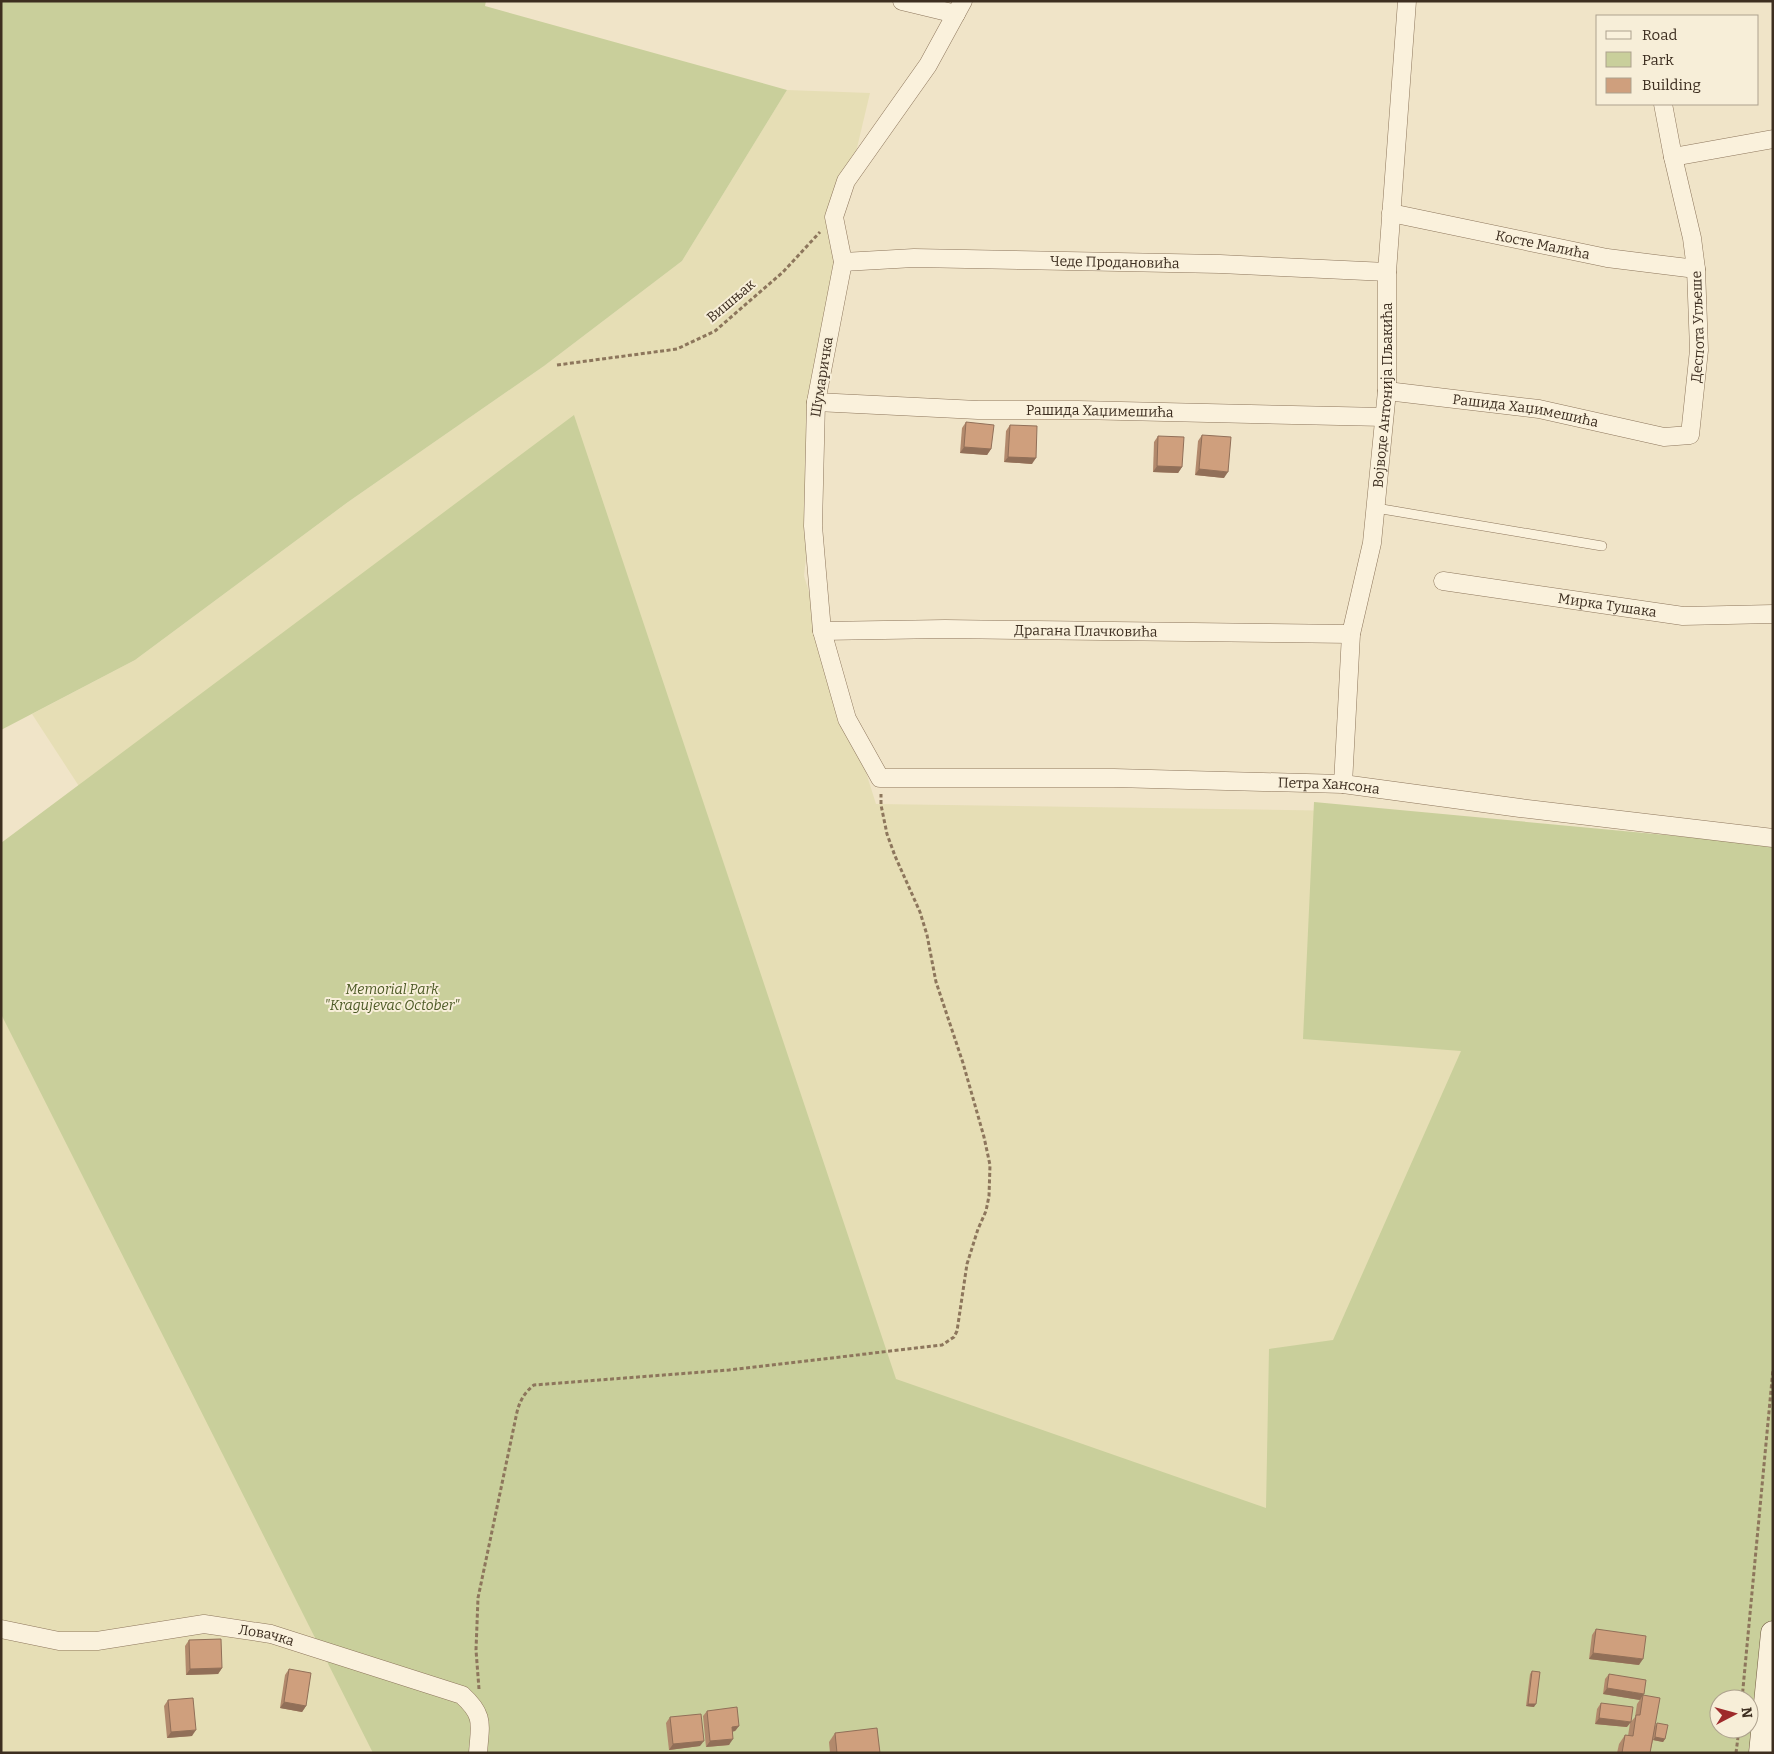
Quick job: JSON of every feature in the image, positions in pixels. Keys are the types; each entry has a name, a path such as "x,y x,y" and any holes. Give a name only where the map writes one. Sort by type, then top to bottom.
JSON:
{"main road":[{"path":"1761,1753 1773,1633"}],"street":[{"path":"902,1 960,8"},
{"name":"Војводе Антонија Пљакића","path":"1342,784 1351,634 1372,543 1387,391 1387,272 1390,213 1407,1"},
{"name":"Шумаричка","path":"880,778 847,719 822,631 813,526 816,402 843,262 834,217 846,180 928,65 960,8"},
{"name":"Деспота Угљеше","path":"1663,105 1692,238 1696,268 1699,350 1690,435 1664,437"},
{"path":"1673,157 1773,139"},
{"name":"Косте Малића","path":"1390,213 1608,258 1696,268"},
{"name":"Чеде Продановића","path":"843,262 924,258 1220,264 1387,272"},
{"name":"Рашида Хаџимешића","path":"1387,391 1539,409 1664,437"},
{"name":"Рашида Хаџимешића","path":"816,402 978,410 1078,410 1384,417"},
{"name":"Мирка Тушака","path":"1443,581 1683,616 1773,614"},
{"name":"Драгана Плачковића","path":"822,631 945,629 1351,634"},
{"name":"Петра Хансона","path":"880,778 1114,778 1342,784 1520,808 1773,838"},
{"name":"Ловачка","path":"1,1629 60,1641 97,1641 204,1624 271,1634 462,1695 474,1706"},
{"path":"474,1706 480,1720 478,1753"}],"lane":[{"path":"1376,508 1602,546"}],"path":[{"name":"Вишњак","path":"557,365 677,349 715,331 783,272 834,217"},
{"path":"474,1706 479,1691 476,1650 478,1598 517,1412 522,1398 530,1388 534,1385 729,1370 942,1345 954,1337 958,1331 968,1264 978,1229 986,1211 989,1196 990,1165 984,1136 936,982 927,935 920,912 887,834 881,805 880,778"},
{"path":"1743,1689 1773,1369"},
{"path":"1736,1753 1738,1739"}],"green space":[{"path":"1,1 486,1 485,6 787,90 682,261 544,366 348,502 135,660 1,730"},
{"name":"Memorial Park \"Kragujevac October\"","path":"787,90 870,93 841,215 804,576 876,804 1351,811 1773,1470 1037,1753 1,1753 1,901 114,840 32,714 135,660 348,502 544,366 682,261"},
{"name":"Memorial Park \"Kragujevac October\"","path":"574,415 896,1379 1266,1508 1269,1349 1333,1340 1461,1051 1303,1039 1314,802 1773,845 1773,1753 373,1753 1,1014 1,843"}],"building":[{"path":"966,422 994,425 991,449 964,447"},
{"path":"1010,425 1037,426 1036,458 1008,457"},
{"path":"1202,435 1231,437 1228,472 1199,469"},
{"path":"1158,436 1184,437 1182,467 1157,466"},
{"path":"1596,1629 1646,1636 1643,1659 1593,1653"},
{"path":"221,1639 222,1668 190,1669 189,1640"},
{"path":"289,1669 311,1673 306,1706 284,1702"},
{"path":"1532,1671 1540,1672 1536,1704 1528,1704"},
{"path":"1609,1674 1646,1680 1644,1694 1607,1688"},
{"path":"1643,1695 1660,1698 1650,1753 1622,1753 1625,1735 1633,1736 1636,1715 1640,1715"},
{"path":"193,1698 196,1730 171,1732 168,1700"},
{"path":"1601,1703 1633,1707 1631,1722 1599,1718"},
{"path":"737,1707 739,1726 732,1727 733,1739 710,1741 707,1711"},
{"path":"701,1714 704,1741 673,1744 670,1717"},
{"path":"1657,1723 1668,1725 1665,1739 1655,1737"},
{"path":"877,1728 880,1753 837,1753 835,1733"}]}
